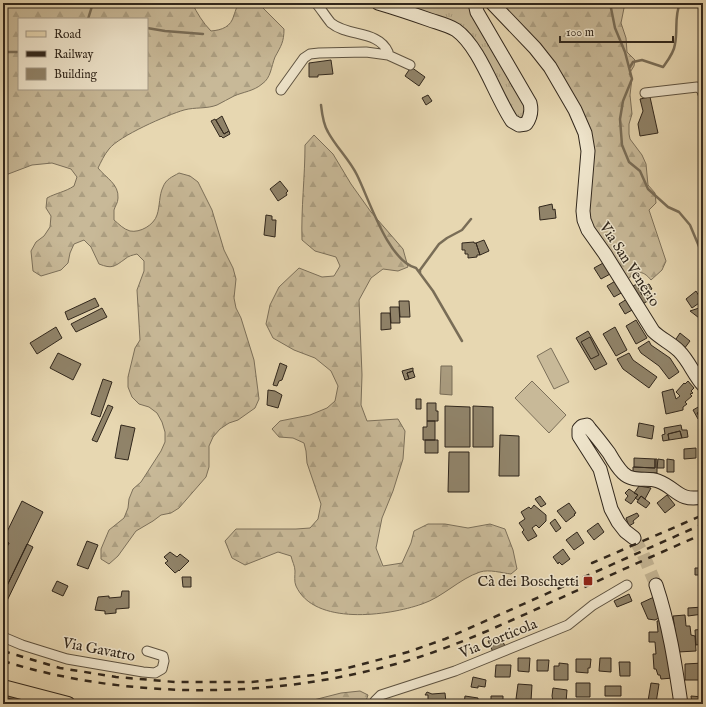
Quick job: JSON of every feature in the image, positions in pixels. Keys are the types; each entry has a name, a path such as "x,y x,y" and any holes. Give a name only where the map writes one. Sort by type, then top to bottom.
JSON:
{"main road":[{"path":"3,687 68,704"}],"street":[{"path":"316,3 331,22 342,29 362,34 377,40 386,48 388,55"},
{"path":"378,3 449,26 464,37 473,50 512,121 519,125 526,124 530,118 530,103 477,12 474,3"},
{"name":"Via San Venerio","path":"498,4 550,67 575,110 585,133 588,151 583,210 584,220 588,230 654,331 678,350 703,385"},
{"path":"281,90 304,58 310,54 319,52 366,52 388,55 410,65"},
{"path":"645,93 697,87 701,88 703,94"},
{"path":"634,535 618,522 611,509 600,469 579,436 579,429 582,426 587,426 590,428 620,469 628,476 635,479 658,481 666,485 677,494 686,497 703,497"},
{"path":"659,582 673,647 681,704"},
{"name":"Via Corticola","path":"375,704 381,695 455,671 568,625 593,605 627,585"},
{"name":"Via Gavatro","path":"3,637 22,645 67,659 155,673 162,669 164,661 163,656 148,650"}],"green space":[{"path":"3,3 192,3 200,18 211,31 226,27 233,19 240,3 258,3 284,29 282,44 265,82 252,90 234,96 217,105 184,110 144,126 114,144 109,149 98,168 114,185 118,193 118,201 114,210 114,220 123,228 130,231 138,231 146,228 153,222 158,212 164,184 170,178 179,173 190,176 198,182 212,210 224,250 233,268 236,279 234,298 254,360 259,399 255,408 238,420 229,423 220,429 213,437 209,446 209,467 206,477 179,508 171,513 161,515 136,531 118,556 109,564 101,559 101,549 109,530 124,518 133,489 141,482 161,451 165,442 165,432 157,413 149,407 139,404 132,397 128,387 128,377 135,348 140,340 137,290 144,271 144,261 137,254 128,257 113,266 103,266 99,264 91,247 84,240 74,244 68,263 61,270 41,276 33,271 31,251 36,242 44,236 50,227 51,216 46,208 47,198 74,186 77,177 71,169 52,163 32,165 3,176"},
{"path":"393,3 470,3 526,105 526,116 517,120 476,48"},
{"path":"515,3 625,3 621,23 626,38 627,52 635,60 634,66 629,74 632,78 630,95 632,114 629,124 629,134 630,139 642,155 646,164 648,185 655,193 656,203 649,210 666,261 662,270 651,280 645,274 639,272 627,280 588,219 589,132 503,8"},
{"path":"314,135 333,154 351,184 371,212 403,249 408,267 398,271 383,269 371,278 359,300 362,375 361,405 367,421 398,419 405,431 403,459 393,491 382,518 376,548 383,566 402,563 411,543 414,531 428,524 445,524 468,528 490,524 505,529 513,550 517,569 511,574 491,571 480,572 465,579 430,601 390,612 353,614 335,612 318,607 305,599 296,586 295,569 291,556 278,552 245,565 232,558 225,541 236,529 310,528 318,519 321,504 307,463 304,443 293,438 279,437 272,429 280,421 310,415 327,408 335,401 338,386 331,371 315,358 294,350 273,338 266,324 270,305 279,287 299,268 322,277 334,276 340,266 336,257 315,251 302,240 305,145"},
{"path":"551,348 569,382 554,389 537,356"},
{"path":"532,381 566,415 549,433 515,398"},
{"path":"360,691 368,695 365,704 298,704 341,693"}],"shaded area":[{"path":"441,366 452,366 452,395 440,394"}],"building":[{"path":"331,60 333,74 309,77 309,63"},
{"path":"411,67 425,77 419,86 405,76"},
{"path":"428,95 432,101 426,105 422,98"},
{"path":"650,97 658,133 640,136 638,124 643,111 640,99"},
{"path":"222,116 229,131 224,134 216,120"},
{"path":"215,119 224,134 229,131 230,134 223,138 221,136 220,137 211,121"},
{"path":"280,181 288,191 286,193 287,195 278,201 270,189"},
{"path":"552,204 553,210 555,209 556,218 540,220 539,207"},
{"path":"266,215 272,216 272,220 276,220 275,237 264,235"},
{"path":"484,240 489,251 480,255 476,243"},
{"path":"462,243 476,243 480,255 477,255 477,257 468,258 468,254 465,254 465,250 462,250"},
{"path":"605,262 612,273 601,279 594,268"},
{"path":"617,280 623,292 614,297 607,286"},
{"path":"637,284 642,295 647,292 651,299 641,305 631,287"},
{"path":"649,284 652,289 642,295 639,288"},
{"path":"696,291 702,301 692,308 686,299"},
{"path":"95,298 99,306 68,320 65,312"},
{"path":"627,299 634,309 625,314 619,304"},
{"path":"399,301 409,301 410,317 400,317"},
{"path":"390,307 399,307 400,323 391,323"},
{"path":"102,308 107,317 76,332 71,324"},
{"path":"699,308 703,311 703,321 690,311"},
{"path":"381,313 390,313 391,329 381,330"},
{"path":"636,320 647,338 636,344 626,326"},
{"path":"56,327 62,338 37,354 30,343"},
{"path":"615,327 627,350 616,356 603,334"},
{"path":"588,331 607,364 595,370 576,338"},
{"path":"680,333 690,341 684,349 674,342"},
{"path":"590,337 599,355 591,359 581,342"},
{"path":"649,341 651,345 670,358 679,372 669,379 659,366 641,353 638,348"},
{"path":"58,353 81,364 73,380 50,368"},
{"path":"629,353 633,360 657,377 649,388 623,369 617,359"},
{"path":"280,363 287,366 282,380 279,381 277,386 273,385"},
{"path":"413,368 413,371 407,373 409,379 405,380 402,371"},
{"path":"413,371 415,377 409,379 407,373"},
{"path":"103,379 112,382 100,417 91,414"},
{"path":"688,381 694,388 691,391 693,393 690,394 692,396 685,402 687,404 683,407 683,410 666,414 662,392 673,389 676,399 680,396 676,392 684,383 685,384"},
{"path":"268,390 275,391 282,395 278,408 267,405"},
{"path":"416,399 421,399 421,409 416,409"},
{"path":"427,403 436,403 438,421 427,421"},
{"path":"108,405 113,407 97,442 92,440"},
{"path":"445,406 470,407 470,447 445,447"},
{"path":"473,406 493,407 493,447 473,447"},
{"path":"700,406 702,410 697,413 700,417 698,419 693,410"},
{"path":"703,409 703,422 697,413"},
{"path":"427,421 435,421 435,440 423,440 423,427 427,427"},
{"path":"639,423 654,426 652,439 637,436"},
{"path":"121,425 135,428 128,460 115,458"},
{"path":"681,425 682,430 687,430 688,437 682,438 680,431 668,434 669,440 663,441 662,435 665,434 664,428"},
{"path":"680,431 682,438 669,440 668,434"},
{"path":"500,435 519,436 519,476 499,476"},
{"path":"425,440 438,440 438,453 425,453"},
{"path":"696,448 696,458 684,459 684,449"},
{"path":"449,452 469,452 469,492 448,492"},
{"path":"634,458 655,459 655,468 634,467"},
{"path":"655,459 657,459 657,473 633,472 633,467 655,468"},
{"path":"658,459 664,460 664,468 657,468"},
{"path":"667,459 674,460 674,472 667,472"},
{"path":"639,486 651,488 645,499 641,496 638,500 635,498 638,495 634,493"},
{"path":"629,489 638,495 631,504 625,500 628,496 625,493"},
{"path":"667,495 675,505 665,513 657,503"},
{"path":"540,496 546,504 541,507 535,499"},
{"path":"641,496 650,503 646,508 637,502"},
{"path":"22,501 43,512 3,594 3,554 9,543 3,540"},
{"path":"569,503 576,513 566,522 557,511"},
{"path":"534,505 546,515 546,521 539,528 536,525 532,528 537,536 528,541 522,532 524,530 519,523 525,519 521,512 529,507 531,509"},
{"path":"637,513 639,516 633,521 634,523 629,526 626,518"},
{"path":"555,519 561,528 556,532 550,523"},
{"path":"598,523 604,532 594,540 587,531"},
{"path":"577,532 584,543 574,550 566,540"},
{"path":"3,540 9,543 3,554"},
{"path":"87,541 98,545 88,569 77,565"},
{"path":"27,544 33,547 4,607 3,594"},
{"path":"563,549 570,559 562,565 559,562 558,564 553,557"},
{"path":"170,552 177,557 180,554 189,561 175,573 165,563 168,561 164,557"},
{"path":"695,568 703,568 703,575 695,575"},
{"path":"182,577 191,577 191,587 183,587"},
{"path":"57,581 68,586 63,596 52,591"},
{"path":"122,591 129,591 129,608 116,609 116,613 105,614 105,611 95,610 98,597 121,597"},
{"path":"629,594 632,601 617,607 614,601"},
{"path":"654,597 663,616 655,620 648,619 641,603"},
{"path":"703,607 703,614 688,616 688,608"},
{"path":"685,615 686,626 690,626 691,635 695,636 696,651 678,652 673,616"},
{"path":"664,620 673,678 661,679 656,669 654,669 653,654 656,654 655,642 649,642 649,632 658,632 657,621"},
{"path":"703,629 703,644 696,645 695,630"},
{"path":"500,636 505,646 493,652 488,641"},
{"path":"518,658 530,658 529,672 518,671"},
{"path":"600,658 611,658 611,672 599,671"},
{"path":"576,659 591,659 588,673 576,672"},
{"path":"537,660 549,660 548,671 537,671"},
{"path":"619,662 630,662 630,676 620,676"},
{"path":"559,663 568,664 568,680 554,680 554,666 559,666"},
{"path":"703,663 703,680 685,680 685,664"},
{"path":"496,665 511,665 510,677 495,677"},
{"path":"473,677 486,680 485,687 471,687"},
{"path":"576,683 590,683 590,697 576,697"},
{"path":"651,683 659,684 656,703 648,701"},
{"path":"518,684 532,685 531,701 516,699"},
{"path":"605,686 621,686 621,696 605,696"},
{"path":"553,688 567,690 566,702 553,701"},
{"path":"427,692 432,694 445,693 446,702 432,704 432,700 428,700 428,695 425,695"},
{"path":"3,693 46,704 32,704 3,697"},
{"path":"465,696 478,698 478,704 464,704"},
{"path":"491,696 503,696 503,704 488,704 488,700 491,700"},
{"path":"691,696 703,697 703,704 692,704"}],"waterway":[{"path":"88,18 93,3"},
{"path":"610,3 615,28 625,52 632,79 623,101 620,119 622,145 629,162 640,171 648,189 668,207 679,212 690,225 703,256"},
{"path":"630,67 633,62 642,60 663,67 674,47 676,39 677,13 680,3"},
{"path":"148,28 203,34"},
{"path":"3,52 18,52"},
{"path":"321,105 326,129 357,175 380,228 388,242 406,263 416,268 433,291 462,341"},
{"path":"420,273 420,270 439,244 462,230 471,219"}],"tunnel":[{"path":"634,538 643,554 656,585"}],"railway":[{"path":"593,563 703,515"},
{"path":"3,651 60,668 116,677 175,682 252,682 314,675 344,669 408,652 445,639 703,524"},
{"path":"3,661 50,673 97,682 146,688 195,690 244,689 341,677 407,661 465,640 703,534"}],"place":[{"name":"Cà dei Boschetti","path":"588,581"}]}
